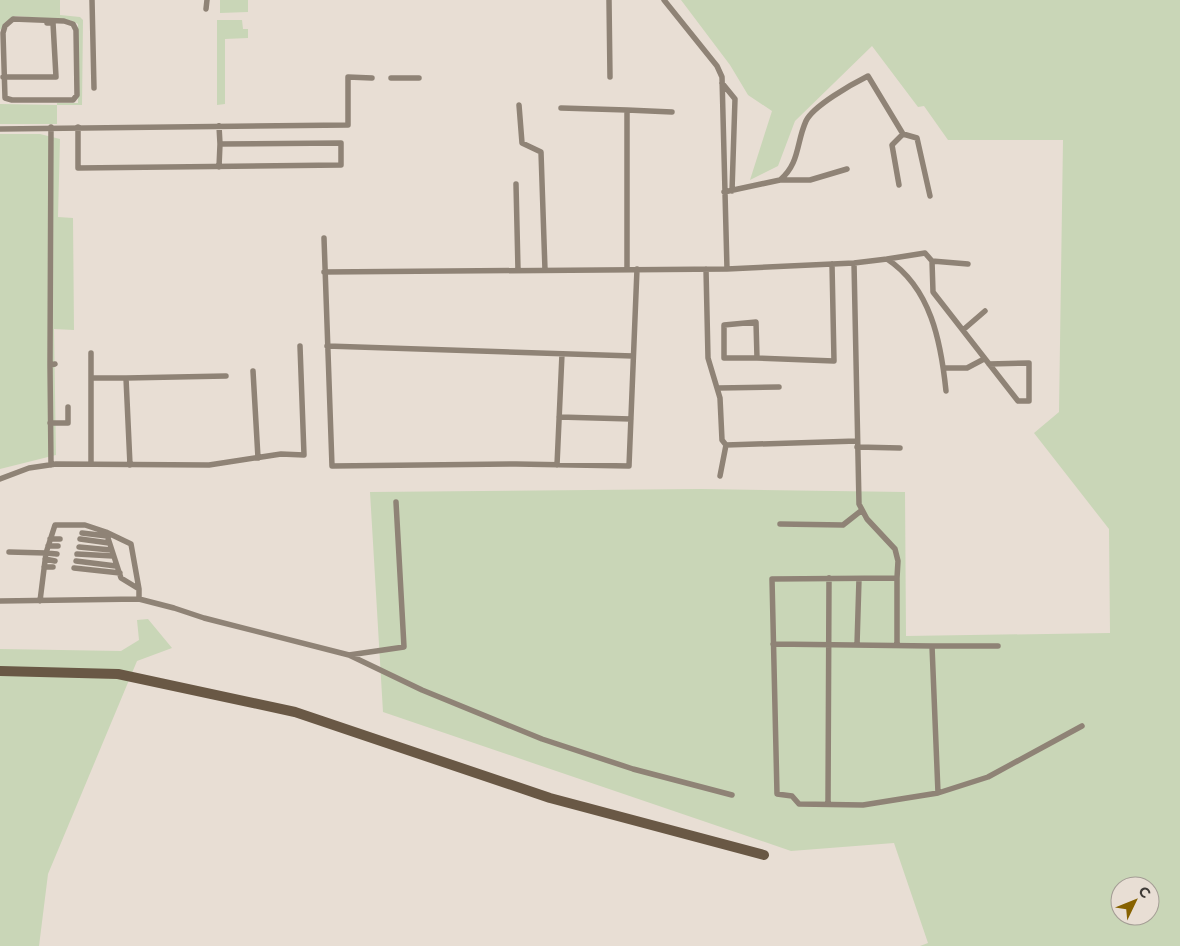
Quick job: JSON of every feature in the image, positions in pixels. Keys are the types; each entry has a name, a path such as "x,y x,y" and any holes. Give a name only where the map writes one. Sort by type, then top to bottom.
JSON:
{"main road":[{"path":"0,672 118,674 295,712 550,798 764,855"}],"lane":[{"path":"92,0 94,88"},
{"path":"206,9 207,0"},
{"path":"609,0 610,77"},
{"path":"664,0 717,66 722,83 727,269"},
{"path":"14,19 64,21 74,24 76,30 76,95 73,100 65,97 12,100 4,98 4,56 1,48 5,26 14,19"},
{"path":"64,21 65,28"},
{"path":"3,77 56,77 54,23 14,22 5,26"},
{"path":"780,180 791,170 807,120 839,92 868,76 903,134 917,138 930,196"},
{"path":"0,129 348,125 348,77 372,78"},
{"path":"391,78 419,78"},
{"path":"722,83 735,99 732,191"},
{"path":"519,105 522,143 541,152 545,270"},
{"path":"561,108 672,112"},
{"path":"626,269 627,110"},
{"path":"219,126 220,167"},
{"path":"51,127 51,465"},
{"path":"78,127 78,168 341,165 341,143 220,144"},
{"path":"899,185 892,145 903,134"},
{"path":"724,192 780,180 810,180 847,169"},
{"path":"516,184 518,270"},
{"path":"324,238 332,466 629,466 637,269"},
{"path":"324,272 727,269 854,263 925,254 932,261 968,264"},
{"path":"887,259 902,269 924,299 938,339 944,368 946,391"},
{"path":"932,261 933,292 963,330 986,361 1018,402 1029,401 1029,363 986,361 967,368 944,368"},
{"path":"854,263 859,504 867,519 895,549 898,561 897,645"},
{"path":"757,358 756,322 724,324 724,358 834,361 832,264"},
{"path":"706,268 708,358 718,388 720,433 726,445 720,476"},
{"path":"963,330 985,311"},
{"path":"0,479 29,468 51,465 209,465 281,454 304,455 300,346"},
{"path":"327,346 634,356"},
{"path":"91,464 92,353"},
{"path":"557,465 562,354"},
{"path":"253,372 258,458"},
{"path":"92,378 226,376"},
{"path":"126,378 130,465"},
{"path":"718,388 780,387"},
{"path":"50,423 68,423 68,407"},
{"path":"559,417 631,419"},
{"path":"726,445 857,444 900,448"},
{"path":"349,654 404,648 396,502"},
{"path":"780,524 843,525 862,510"},
{"path":"40,601 45,556 55,525 85,526 131,544 139,589 139,600"},
{"path":"106,534 81,536 109,543"},
{"path":"106,534 121,578 139,589"},
{"path":"50,539 60,539"},
{"path":"48,546 58,546"},
{"path":"79,547 112,553"},
{"path":"9,552 45,556 55,561 44,567"},
{"path":"78,554 112,553"},
{"path":"76,561 116,566"},
{"path":"74,568 120,574"},
{"path":"828,804 829,578"},
{"path":"897,578 772,579 777,794 792,796 799,804 863,805 938,793 988,777 1082,726"},
{"path":"857,645 859,579"},
{"path":"0,601 139,600 349,654 422,690 542,739 633,769 732,795"},
{"path":"773,644 998,646"},
{"path":"932,646 938,793"}],"green space":[{"path":"0,0 60,0 60,15 80,17 83,20 82,105 57,105 57,103 78,103 78,24 70,20 15,16 0,30"},
{"path":"220,0 248,0 248,12 220,13"},
{"path":"681,0 1180,0 1180,946 920,946 928,943 894,843 791,851 383,712 370,492 701,489 905,492 906,636 1110,633 1109,529 1034,433 1059,412 1063,140 948,140 924,106 918,107 872,46 795,121 778,166 750,180 772,111 748,95 730,65"},
{"path":"217,20 242,20 243,29 248,29 248,38 225,39 225,104 217,105"},
{"path":"0,104 57,105 57,124 0,124"},
{"path":"0,134 40,134 60,139 58,217 73,218 74,330 54,329 56,455 0,469"},
{"path":"148,619 172,648 137,661 48,874 39,946 0,946 0,649 121,651 139,640 137,620"}]}
